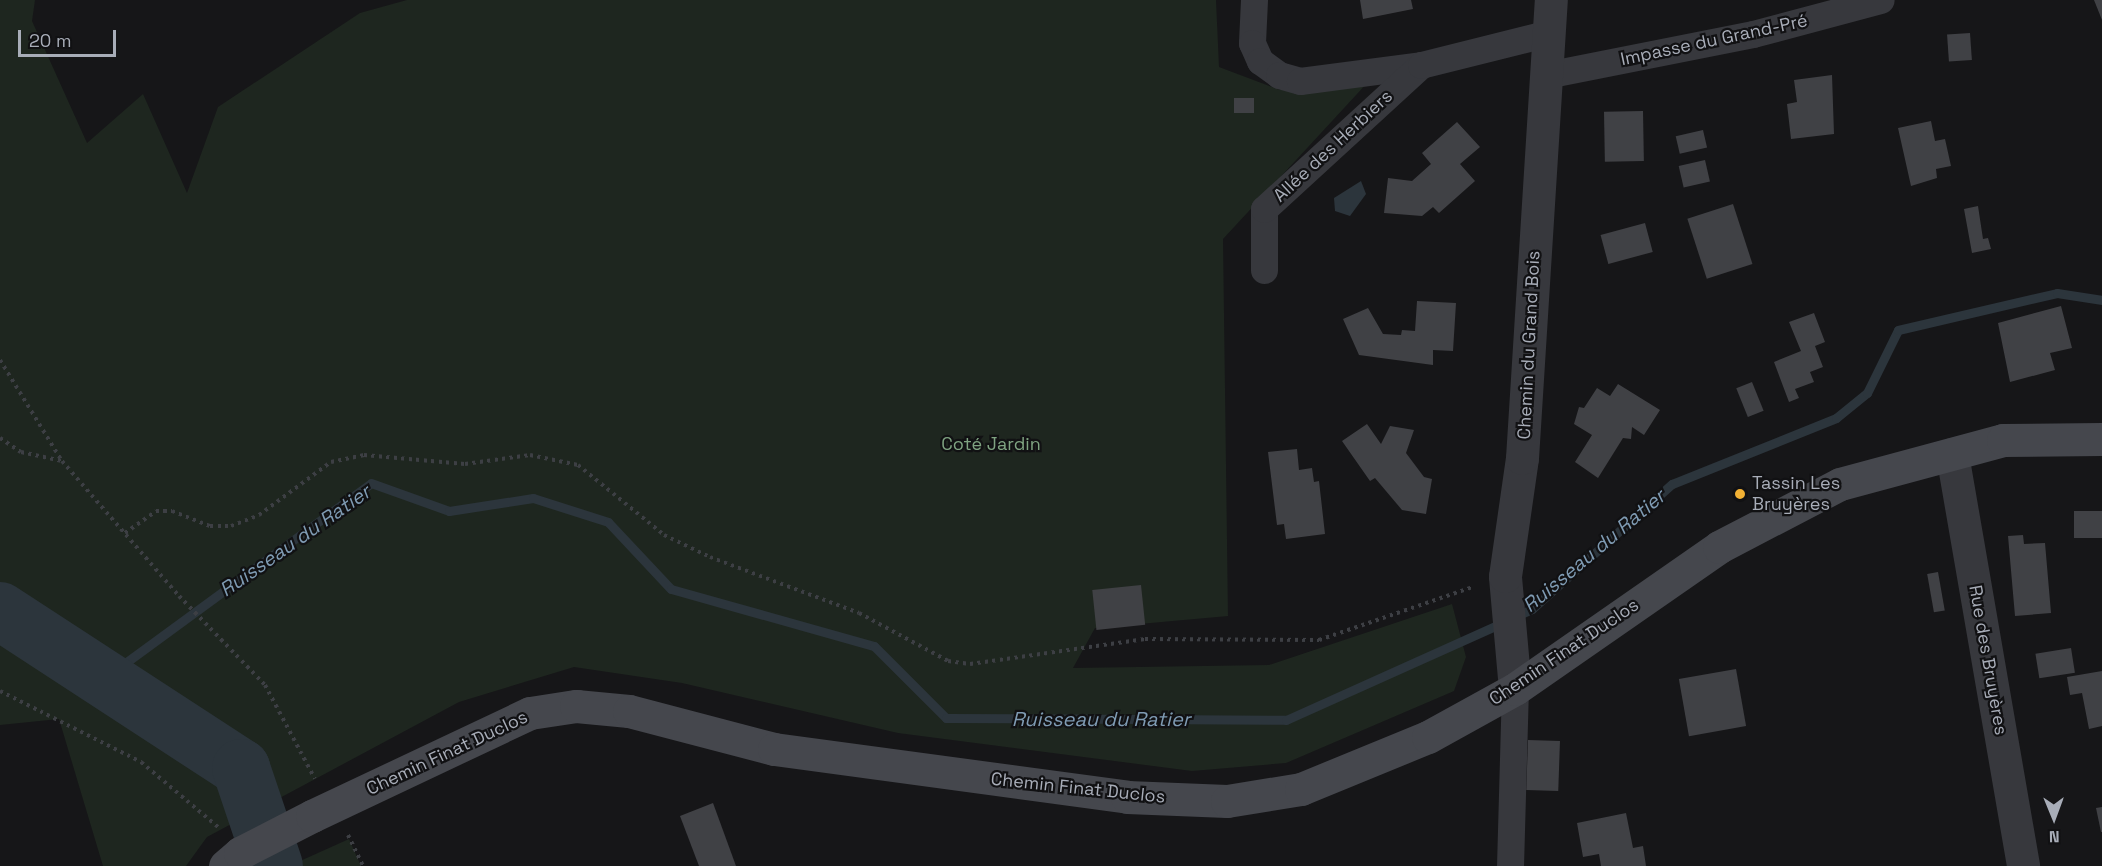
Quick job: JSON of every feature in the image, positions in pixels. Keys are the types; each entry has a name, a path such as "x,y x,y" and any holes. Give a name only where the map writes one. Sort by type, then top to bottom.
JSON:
{"main road":[{"name":"Chemin Finat Duclos","path":"232,859 323,811 530,713 576,706 629,711 774,749 1127,797 1227,801 1301,789 1368,765 1515,688 1719,547 1840,484 2003,440 2102,439"}],"street":[{"name":"Allée des Herbiers","path":"1254,0 1252,43 1260,62 1279,75 1300,81 1421,65 1549,33"},
{"name":"Chemin du Grand Bois","path":"1515,688 1504,587 1522,458 1551,0"},
{"name":"Impasse du Grand-Pré","path":"1545,75 1753,34 1881,0"},
{"name":"Allée des Herbiers","path":"1264,270 1264,209 1421,65"},
{"name":"Rue des Bruyères","path":"1952,453 2023,866"},
{"path":"1510,866 1515,688"}],"path":[{"path":"0,360 62,461 179,596 265,685 323,811"},
{"path":"0,438 21,452 62,461"},
{"path":"125,533 156,511 172,510 210,526 231,526 259,515 331,462 364,455 465,464 530,455 578,465 673,540 859,613 948,661 970,663 1145,639 1319,640 1504,587"},
{"path":"0,691 141,762 230,837 232,859"}],"green space":[{"name":"Coté Jardin","path":"0,0 35,0 32,21 87,143 143,94 187,193 218,107 360,13 407,0 1216,0 1219,67 1280,90 1369,81 1223,239 1228,616 1095,628 1073,668 1269,665 1452,604 1466,657 1454,691 1286,763 1192,771 898,733 682,683 574,667 459,702 207,837 186,866 103,866 59,719 0,725"},
{"path":"349,839 361,866 289,866"}],"shaded area":[{"path":"1361,181 1366,194 1350,216 1335,211 1334,198"}],"building":[{"path":"1360,0 1411,0 1413,9 1363,19"},
{"path":"2094,0 2102,0 2102,20"},
{"path":"1970,33 1972,60 1949,62 1947,35"},
{"path":"1832,75 1834,134 1791,139 1787,104 1797,102 1794,80"},
{"path":"1234,98 1254,98 1254,113 1234,113"},
{"path":"1643,111 1644,161 1605,162 1604,112"},
{"path":"1931,121 1935,141 1945,139 1951,166 1936,169 1937,178 1911,186 1898,128"},
{"path":"1457,122 1480,147 1460,164 1475,181 1439,213 1433,207 1422,216 1384,213 1388,178 1412,181 1431,164 1422,153"},
{"path":"1703,130 1707,148 1680,154 1676,136"},
{"path":"1705,160 1710,181 1684,188 1679,166"},
{"path":"1733,204 1752,264 1707,279 1687,219"},
{"path":"1978,206 1983,239 1988,238 1991,249 1972,253 1964,209"},
{"path":"1645,223 1653,252 1608,264 1601,235"},
{"path":"1417,301 1456,303 1453,351 1433,350 1433,365 1359,355 1343,319 1368,308 1383,334 1401,335 1402,330 1415,331"},
{"path":"2061,306 2072,348 2050,353 2055,370 2010,382 1998,323"},
{"path":"1814,313 1825,342 1815,346 1823,367 1810,372 1814,382 1795,389 1799,398 1789,402 1774,362 1801,351 1789,322"},
{"path":"1752,382 1764,411 1748,417 1736,388"},
{"path":"1618,384 1660,410 1644,435 1632,427 1631,439 1623,438 1598,478 1575,462 1592,435 1574,424 1579,407 1584,408 1597,388 1610,396"},
{"path":"1367,424 1381,444 1390,426 1414,430 1406,453 1424,477 1432,479 1426,514 1402,510 1375,478 1370,481 1342,441"},
{"path":"1297,449 1299,470 1312,468 1314,482 1319,481 1325,534 1286,539 1284,524 1277,525 1268,452"},
{"path":"2074,511 2102,511 2102,538 2074,538"},
{"path":"2023,535 2024,544 2045,543 2051,613 2015,616 2008,536"},
{"path":"1938,572 1945,610 1934,612 1927,574"},
{"path":"1141,585 1145,625 1096,630 1092,590"},
{"path":"2071,648 2075,673 2039,678 2035,654"},
{"path":"1736,669 1746,726 1689,736 1679,679"},
{"path":"2102,671 2102,726 2089,729 2082,693 2070,695 2067,677"},
{"path":"1528,740 1560,741 1558,791 1526,790"},
{"path":"713,803 736,866 699,866 680,816"},
{"path":"2102,807 2102,832 2101,832 2096,808"},
{"path":"1626,813 1633,848 1643,846 1646,866 1601,866 1599,854 1583,857 1577,823"}],"waterway":[{"name":"Ruisseau du Ratier","path":"1514,617 1532,609 1672,484 1836,418 1867,393 1898,330 2057,293 2102,300"},
{"name":"Ruisseau du Ratier","path":"102,680 371,483 449,511 533,498 608,522 671,589 874,646 946,718 1286,720 1502,623"},
{"path":"0,611 241,768 274,866"}],"place":[{"name":"Tassin Les Bruyères","path":"1740,494"}]}
